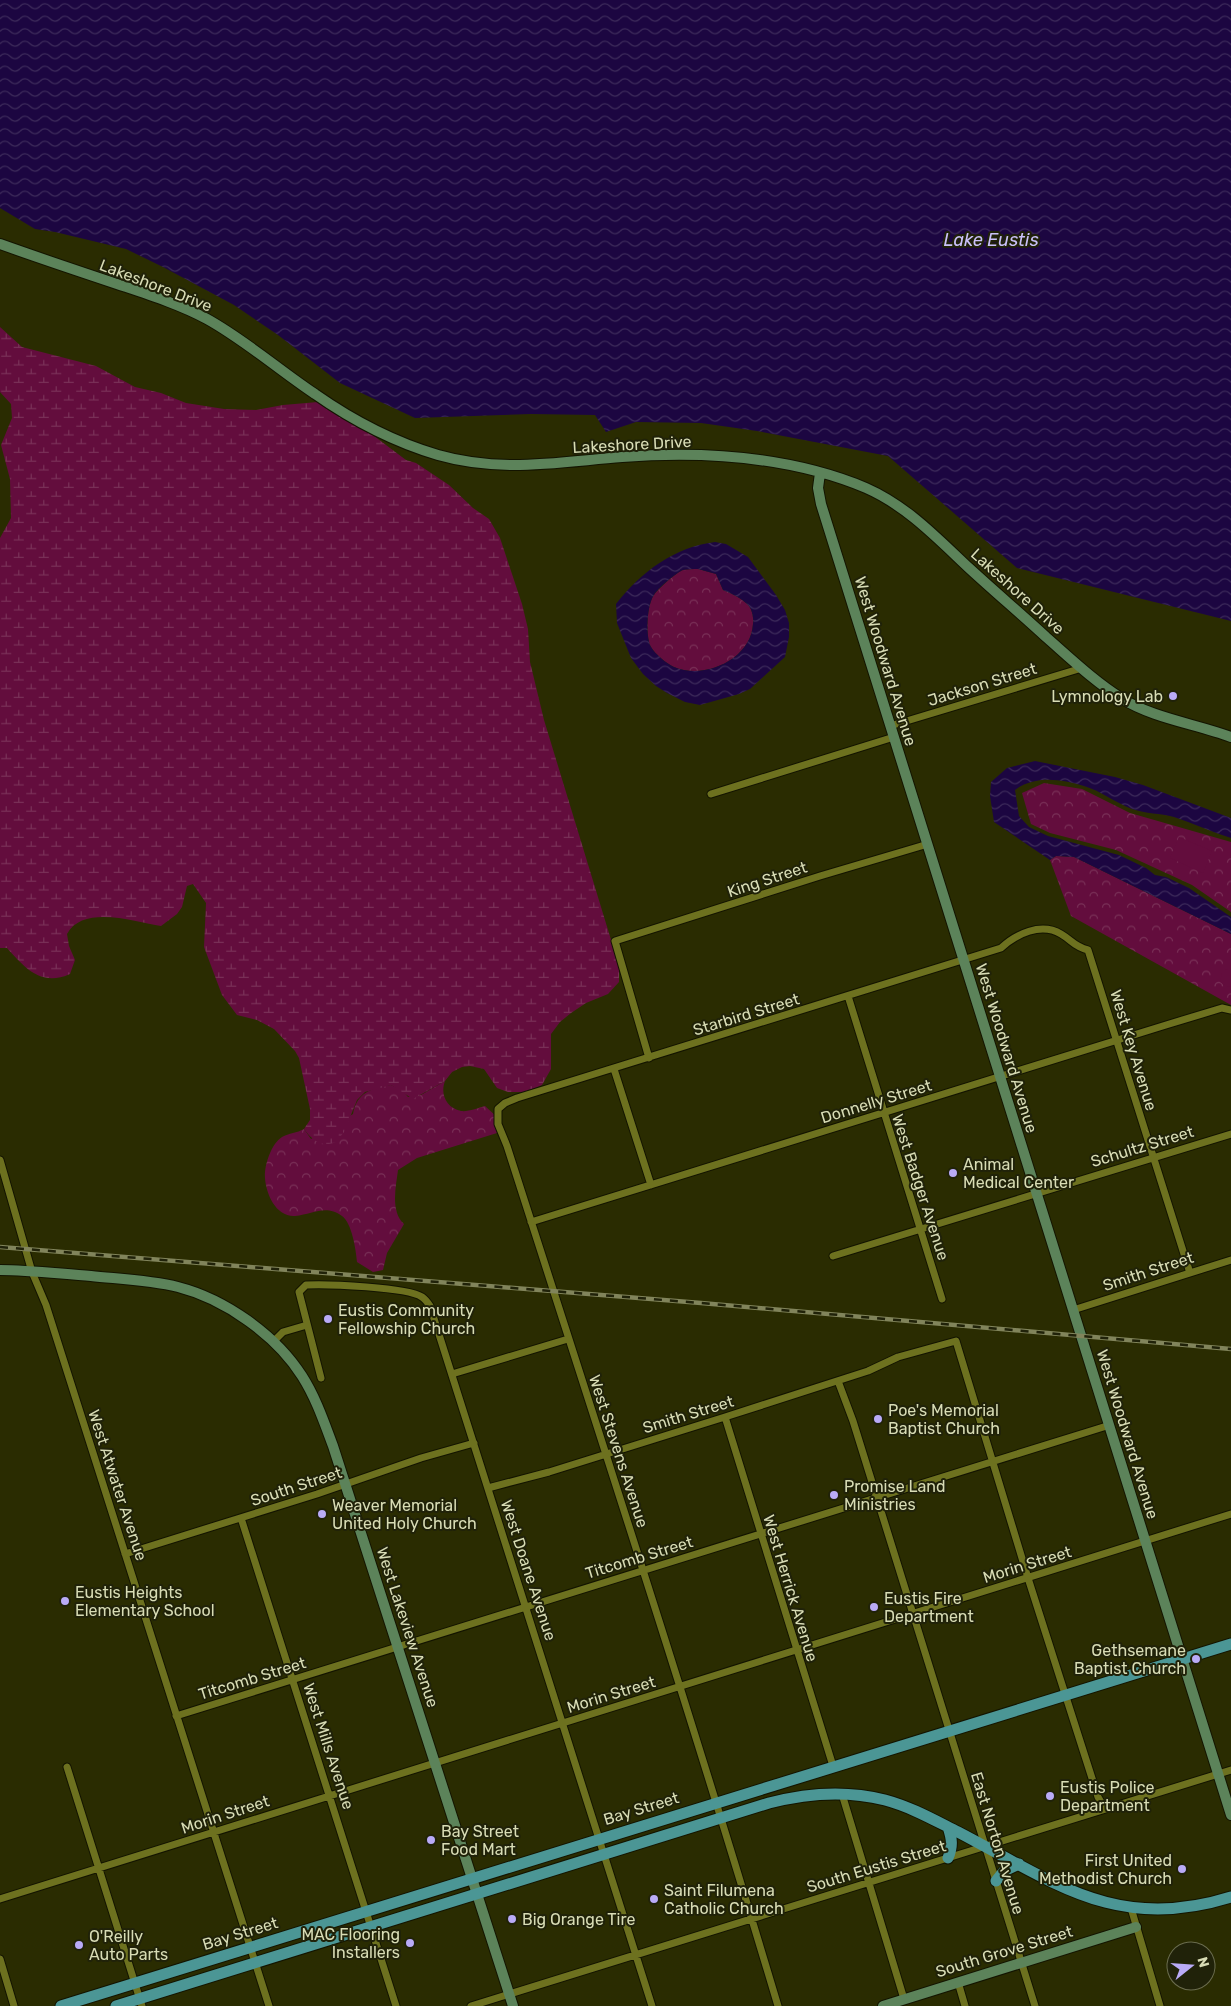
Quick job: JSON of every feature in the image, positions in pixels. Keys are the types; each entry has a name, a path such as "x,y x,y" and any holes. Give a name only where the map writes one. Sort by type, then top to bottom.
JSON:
{"main road":[{"name":"Bay Street","path":"61,2006 1231,1644"},
{"name":"Bay Street","path":"116,2006 141,2002 255,1962 769,1803 816,1794 868,1796 899,1804 1078,1894 1104,1903 1152,1910 1187,1908 1231,1897"},
{"path":"948,1827 952,1841 952,1848 948,1858"},
{"path":"996,1881 1004,1871 1019,1864"}],"street":[{"name":"Lakeshore Drive","path":"0,244 152,296 202,316 243,342 344,414 392,438 437,454 472,462 516,466 627,457 716,455 768,461 820,473 867,489 905,510 933,533 969,568 1082,668 1121,698 1161,715 1231,737"},
{"name":"West Woodward Avenue","path":"820,473 818,488 820,504 1231,1815"},
{"name":"Jackson Street","path":"890,726 1082,668"},
{"path":"711,794 894,737"},
{"name":"King Street","path":"649,1058 616,941 820,876 928,844"},
{"name":"Starbird Street","path":"498,1109 505,1103 517,1098 964,960 1003,946 1020,934 1047,929 1062,934 1073,944 1088,950"},
{"name":"West Key Avenue","path":"1088,950 1190,1272"},
{"name":"West Badger Avenue","path":"848,996 942,1299"},
{"name":"Donnelly Street","path":"531,1222 1222,1008 1230,1009"},
{"path":"614,1069 651,1185"},
{"name":"West Stevens Avenue","path":"498,1109 498,1124 606,1454 721,1818 778,2006"},
{"name":"Schultz Street","path":"833,1256 1231,1134"},
{"name":"West Atwater Avenue","path":"0,1160 32,1272 46,1305 269,2006"},
{"name":"Smith Street","path":"1073,1310 1231,1260"},
{"name":"West Lakeview Avenue","path":"0,1270 132,1280 179,1287 219,1303 251,1322 273,1342 301,1375 316,1402 346,1485 513,2006"},
{"name":"West Doane Avenue","path":"307,1325 299,1292 306,1285 350,1286 402,1292 423,1297 430,1306 652,2006"},
{"path":"273,1342 283,1332 307,1325 321,1378"},
{"path":"452,1374 568,1339"},
{"name":"Smith Street","path":"488,1488 725,1417 868,1371 898,1357 956,1341 993,1461"},
{"name":"East Norton Avenue","path":"838,1381 853,1420 1035,2006"},
{"name":"West Herrick Avenue","path":"725,1417 833,1766"},
{"name":"Titcomb Street","path":"176,1716 1110,1425"},
{"name":"South Street","path":"125,1554 346,1485 389,1468 474,1443"},
{"path":"993,1461 1028,1578 1098,1796 1102,1804 1109,1808"},
{"name":"Morin Street","path":"0,1899 1231,1514"},
{"name":"West Mills Avenue","path":"241,1518 396,2006"},
{"path":"67,1768 141,2002"},
{"name":"South Eustis Street","path":"471,2006 1231,1770"},
{"path":"842,1794 904,1999"},
{"path":"1131,1908 1160,2006"},
{"name":"South Grove Street","path":"882,2006 1136,1928"},
{"path":"0,1959 14,2006"},
{"path":"958,1982 965,2006"}],"green space":[{"path":"0,327 22,347 96,366 135,387 161,393 186,403 224,409 256,410 283,405 318,402 366,430 406,460 416,463 449,485 473,508 489,519 500,538 522,604 528,629 530,662 544,720 619,966 619,982 608,994 586,1003 571,1013 560,1022 551,1034 551,1069 542,1085 526,1092 508,1092 497,1088 484,1069 470,1066 462,1067 452,1072 445,1081 413,1099 391,1085 365,1092 357,1100 344,1132 336,1142 326,1144 318,1142 310,1137 304,1129 310,1120 310,1109 299,1058 295,1051 274,1029 257,1020 237,1015 222,995 204,947 206,903 193,884 187,886 182,907 177,914 161,926 111,917 97,917 75,925 67,934 69,946 75,960 70,974 60,977 42,977 27,968 7,948 0,948 0,538 11,518 10,479 1,445 12,418 11,404 0,392"},
{"path":"698,569 716,574 723,590 746,603 753,617 750,636 744,647 735,656 724,664 699,671 674,667 658,656 649,642 647,628 650,605 659,589 683,570"},
{"path":"1044,783 1082,789 1130,813 1231,842 1231,912 1192,885 1116,850 1050,833 1031,824 1022,793"},
{"path":"1179,837 1212,851 1203,873 1170,858"},
{"path":"1056,856 1074,857 1231,934 1231,1005 1071,916 1050,860"},
{"path":"1231,966 1231,986 1227,987 1220,982 1222,973"},
{"path":"445,1081 443,1091 451,1107 464,1111 485,1106 498,1118 505,1132 417,1158 398,1170 395,1205 404,1224 387,1253 383,1270 373,1272 357,1262 351,1230 345,1219 336,1212 325,1210 295,1216 282,1213 277,1209 267,1191 265,1178 269,1156 278,1140 304,1129 311,1139 353,1114 358,1101 366,1092 391,1085 403,1091 408,1097 421,1095"}],"water":[{"name":"Lake Eustis","path":"0,0 1231,0 1231,621 1017,568 888,456 757,431 701,423 636,422 606,432 595,415 531,414 415,418 340,383 278,335 234,305 163,267 126,249 35,229 0,208"},
{"path":"715,542 726,544 748,557 785,610 789,623 789,637 785,657 750,689 700,705 685,702 667,693 643,674 631,658 617,623 616,604 636,582 660,563 672,555","holes":["698,569 716,574 723,590 740,598 750,608 753,622 750,636 744,647 724,664 699,671 674,667 658,656 649,642 648,620 652,599 663,585 683,570"]},
{"path":"1035,761 1115,777 1143,785 1231,818 1231,838 1174,817 1132,809 1090,788 1057,780 1031,782 1015,790 1019,816 1029,827 1048,836 1119,855 1146,868 1155,875 1166,877 1189,888 1231,917 1231,934 1074,857 1056,856 1050,860 994,822 990,796 991,782 1007,768"}],"railway":[{"path":"0,1247 701,1303 1231,1349"}],"place":[{"name":"Lymnology Lab","path":"1173,696"},
{"name":"Animal Medical Center","path":"953,1173"},
{"name":"Eustis Community Fellowship Church","path":"328,1319"},
{"name":"Poe's Memorial Baptist Church","path":"878,1419"},
{"name":"Promise Land Ministries","path":"834,1495"},
{"name":"Weaver Memorial United Holy Church","path":"322,1514"},
{"name":"Eustis Heights Elementary School","path":"65,1601"},
{"name":"Eustis Fire Department","path":"874,1607"},
{"name":"Gethsemane Baptist Church","path":"1196,1659"},
{"name":"Eustis Police Department","path":"1050,1796"},
{"name":"Bay Street Food Mart","path":"431,1840"},
{"name":"First United Methodist Church","path":"1182,1869"},
{"name":"Saint Filumena Catholic Church","path":"654,1899"},
{"name":"Big Orange Tire","path":"512,1919"},
{"name":"MAC Flooring Installers","path":"410,1943"},
{"name":"O'Reilly Auto Parts","path":"79,1945"}]}
